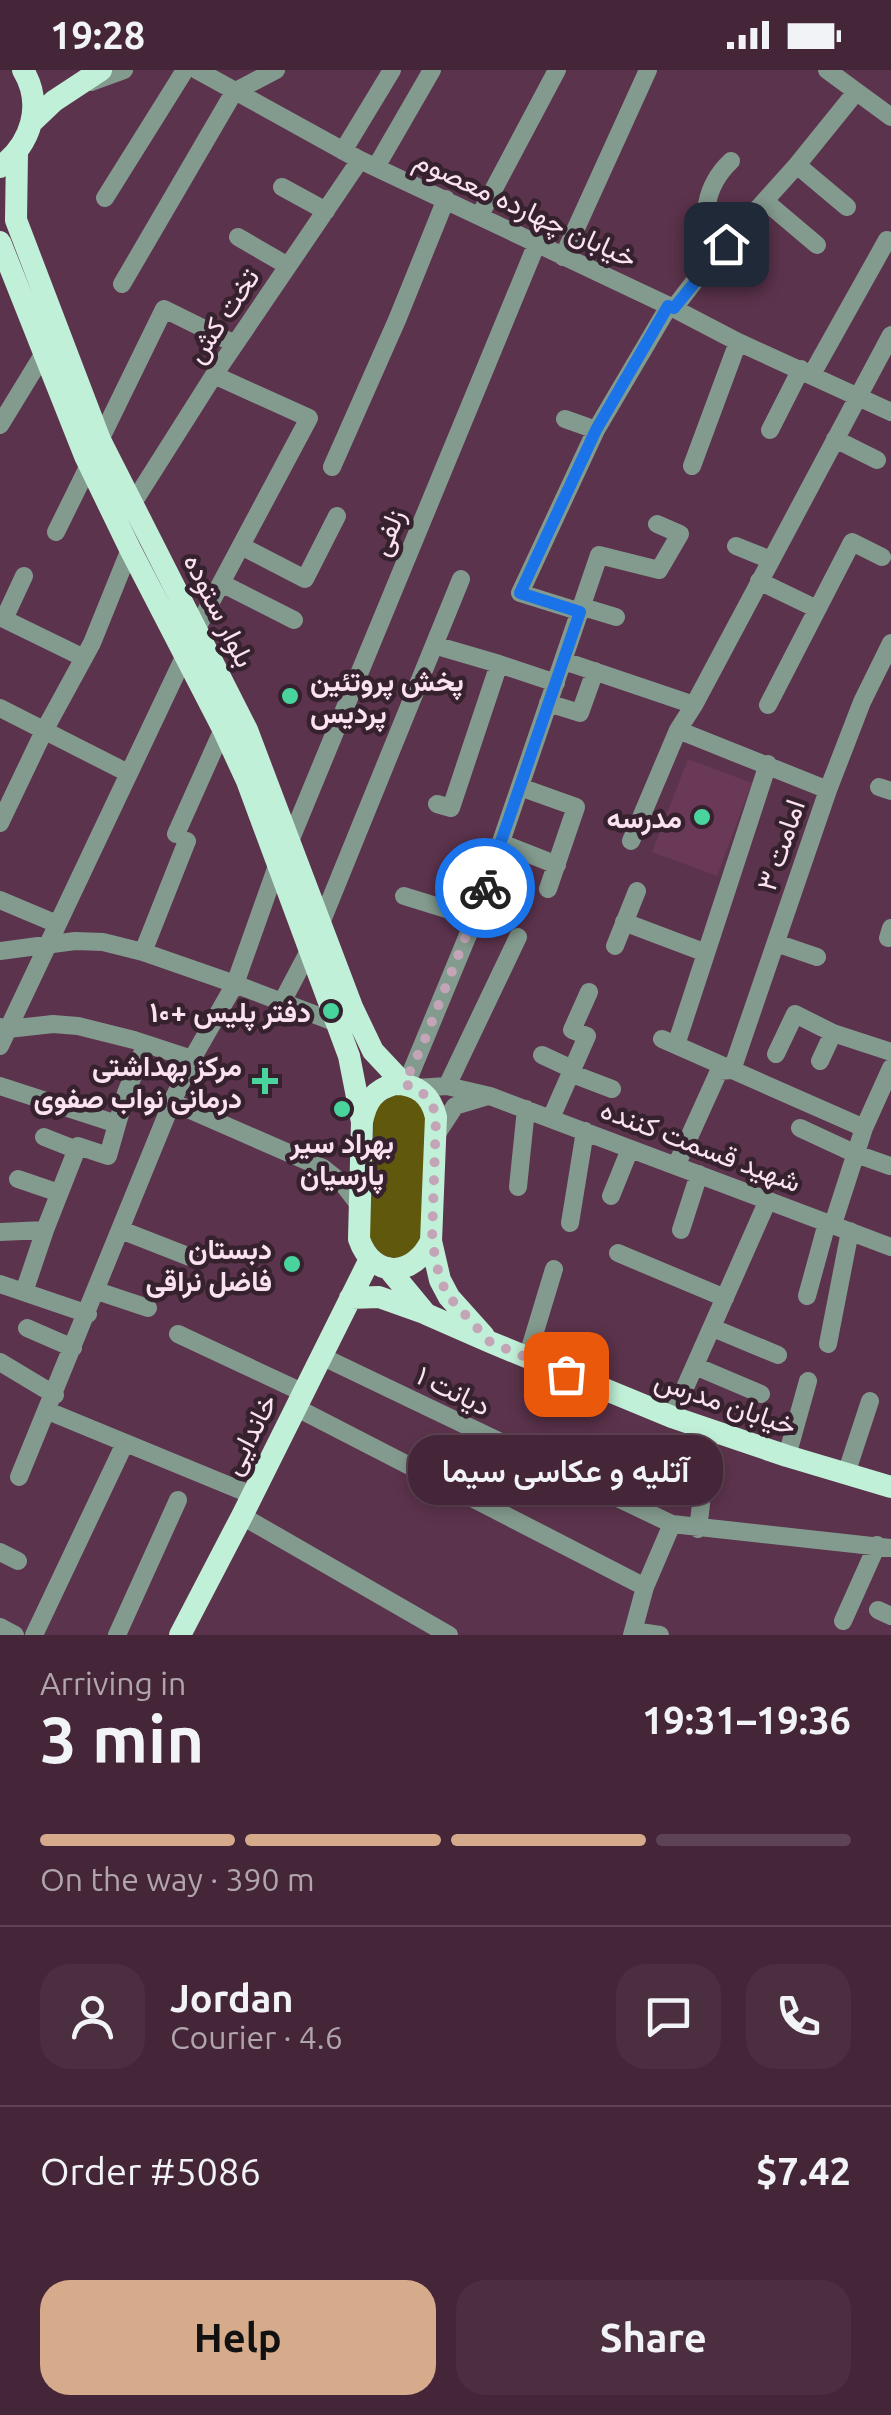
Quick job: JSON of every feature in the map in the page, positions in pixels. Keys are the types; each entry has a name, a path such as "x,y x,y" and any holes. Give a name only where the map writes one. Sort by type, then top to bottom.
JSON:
{"main road":[{"path":"8,160 26,138 32,122 34,98 23,70"},
{"path":"32,122 75,77 102,70"},
{"name":"بلوار ستوده","path":"8,160 16,220 100,440 247,730 352,1007 373,1051 430,1100 436,1135"},
{"name":"بلوار ستوده","path":"3,259 89,465 223,729 278,863 349,1056 362,1134 359,1239 379,1264"},
{"path":"362,1134 366,1106 377,1091 386,1086 410,1086"},
{"path":"436,1135 432,1241 440,1280 450,1298 490,1342"},
{"path":"379,1264 399,1269 418,1260 432,1241"},
{"path":"379,1264 426,1314"},
{"name":"خاندایی","path":"180,1635 350,1298 379,1264"},
{"name":"خیابان مدرس","path":"350,1298 379,1297 672,1417 891,1487"}],"street":[{"path":"75,77 124,70"},
{"path":"105,198 185,70"},
{"name":"خیابان چهارده معصوم","path":"197,70 359,159 891,412"},
{"path":"122,284 234,92 276,70"},
{"path":"359,159 392,70"},
{"path":"359,159 432,70"},
{"path":"480,215 557,70"},
{"path":"563,257 648,70"},
{"path":"826,70 891,117"},
{"path":"616,617 520,593 596,430 671,307 856,92"},
{"name":"تخت کش","path":"133,503 359,159"},
{"path":"707,265 708,196 716,174 731,161"},
{"path":"797,165 847,207"},
{"path":"282,187 326,210"},
{"path":"332,467 446,199"},
{"path":"765,201 817,246"},
{"path":"238,237 288,266"},
{"path":"770,430 887,240"},
{"name":"زلفی","path":"290,841 537,243"},
{"path":"100,440 164,309 235,344"},
{"path":"631,841 678,730 890,339"},
{"path":"692,466 738,342"},
{"path":"0,425 44,353"},
{"path":"196,630 310,418 214,376"},
{"path":"565,419 596,430"},
{"path":"835,439 877,460"},
{"path":"56,532 89,465"},
{"path":"241,546 305,580 337,516"},
{"path":"410,1086 410,1075 501,843 599,555 659,570 680,534 657,524"},
{"path":"768,705 852,542 882,557"},
{"path":"736,546 770,560"},
{"path":"0,824 84,658 130,549"},
{"path":"24,576 4,619 84,658"},
{"path":"321,923 461,579"},
{"path":"221,582 294,620"},
{"path":"760,582 817,609"},
{"name":"امامت ۳","path":"732,1070 828,790 862,702 891,643"},
{"path":"434,645 556,683"},
{"path":"3,1034 185,655"},
{"path":"564,661 694,705"},
{"path":"437,804 451,808 499,664"},
{"path":"548,703 580,712 595,671"},
{"path":"0,708 128,772"},
{"path":"143,952 223,729"},
{"path":"678,730 828,790"},
{"path":"768,764 706,953 669,1042 864,1128"},
{"path":"520,787 576,807 548,890"},
{"path":"501,843 557,865"},
{"path":"20,1477 172,1102 236,984 278,863"},
{"path":"615,946 637,891"},
{"path":"404,896 474,918"},
{"path":"0,900 57,924"},
{"path":"624,922 706,953"},
{"path":"447,1086 518,937"},
{"path":"0,951 89,940 143,952 337,1023"},
{"path":"776,943 817,956"},
{"path":"282,1002 310,949"},
{"path":"551,1118 586,1036 572,1030 589,992"},
{"path":"776,1054 794,1014 833,1033 891,1052"},
{"path":"3,1034 54,1024 78,1026 192,1059"},
{"path":"820,1061 833,1033"},
{"path":"24,1292 78,1146 108,1156 126,1092 146,1044"},
{"path":"542,1055 612,1089"},
{"path":"806,1296 837,1226 864,1128 884,1101 891,1068"},
{"path":"676,1166 719,1071 732,1070"},
{"path":"0,1086 117,1124"},
{"name":"شهید قسمت کننده","path":"410,1086 447,1086 490,1096 891,1248"},
{"path":"436,1135 454,1106 490,1096"},
{"path":"172,1102 323,1168 344,1184 360,1206"},
{"path":"518,1187 526,1109"},
{"path":"800,1128 890,1166"},
{"path":"570,1224 585,1132"},
{"path":"323,1168 342,1163 356,1153 362,1134"},
{"path":"44,1137 77,1150"},
{"path":"610,1196 630,1148"},
{"path":"681,1230 699,1174"},
{"path":"18,1179 60,1193"},
{"path":"672,1417 768,1200"},
{"path":"828,1344 837,1226"},
{"path":"0,1232 45,1230"},
{"path":"121,1230 190,1257"},
{"path":"618,1253 725,1298"},
{"path":"527,1358 554,1269"},
{"path":"0,1284 88,1314"},
{"path":"97,1291 148,1308"},
{"path":"27,1328 73,1348"},
{"path":"713,1328 778,1355"},
{"path":"178,1334 645,1588"},
{"name":"دیانت ۱","path":"321,1356 672,1524 884,1546"},
{"path":"695,1366 761,1394"},
{"path":"5,1372 51,1403 247,1506 448,1635"},
{"path":"787,1456 808,1382"},
{"path":"846,1474 870,1401"},
{"path":"698,1528 710,1430"},
{"path":"34,1635 124,1442"},
{"path":"116,1635 178,1500"},
{"path":"660,1635 632,1633 645,1588 672,1524"},
{"path":"843,1621 884,1546"},
{"path":"0,1552 18,1561"},
{"path":"0,1628 15,1635"}],"shaded area":[{"name":"مدرسه","path":"688,759 752,783 717,876 652,852"},
{"path":"400,1092 416,1098 426,1117 421,1243 408,1255 393,1258 379,1252 369,1237 374,1115 377,1105"}],"way so far":[{"path":"485,888 404,1084 423,1092 436,1117 432,1241 440,1280 450,1298 490,1342 566,1374"}],"place":[{"name":"پخش پروتئین پردیس","path":"290,696"},
{"name":"مدرسه","path":"702,817"},
{"name":"دفتر پلیس +۱۰","path":"331,1011"},
{"name":"مرکز بهداشتی درمانی نواب صفوی","path":"265,1081"},
{"name":"بهراد سیر پارسیان","path":"342,1109"},
{"name":"دبستان فاضل نراقی","path":"292,1264"},
{"name":"آتلیه و عکاسی سیما","path":"566,1374"}],"route":[{"path":"485,888 580,612 520,593 596,430 668,306 674,308 726,244"}]}
